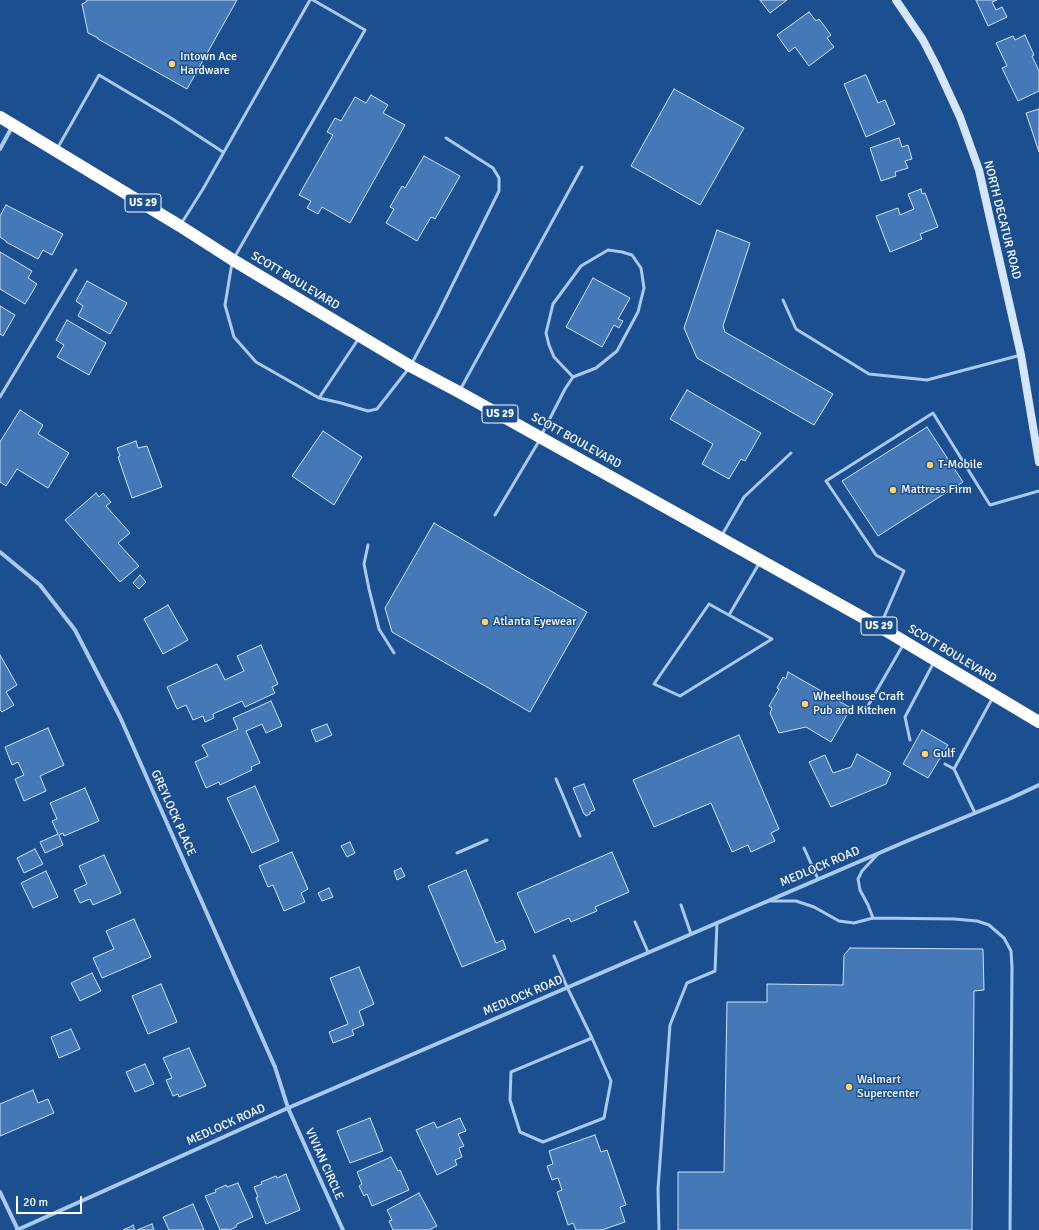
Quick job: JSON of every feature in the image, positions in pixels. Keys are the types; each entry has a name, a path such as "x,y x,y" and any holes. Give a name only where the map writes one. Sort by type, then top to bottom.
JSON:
{"highway":[{"name":"SCOTT BOULEVARD","path":"0,117 14,124 233,260 410,366 541,437 880,627 1039,722"}],"main road":[{"name":"NORTH DECATUR ROAD","path":"896,0 923,40 936,65 960,117 979,170 1021,355 1039,461"}],"street":[{"path":"0,149 14,124"},
{"name":"GREYLOCK PLACE","path":"0,552 40,585 75,630 123,724 275,1067 288,1108"},
{"name":"MEDLOCK ROAD","path":"17,1230 288,1108 880,852 1009,799 1039,785"},
{"name":"VIVIAN CIRCLE","path":"288,1108 343,1230"},
{"path":"0,1192 17,1230"}],"lane":[{"path":"180,226 312,0 365,30 233,260 225,305 234,337 256,362 319,398 368,411 377,409 410,366 437,316 499,190 499,178 493,168 446,138"},
{"path":"56,151 99,75 224,152"},
{"path":"459,392 582,167"},
{"path":"495,515 541,437 565,389 573,377 596,368 617,351 638,312 644,288 641,268 632,255 608,250 581,266 553,304 546,333 549,345 554,358 573,377"},
{"path":"0,397 76,270"},
{"path":"783,300 796,329 869,374 927,380 1021,355"},
{"path":"319,398 360,336"},
{"path":"880,627 904,571 876,555 826,481 933,413 990,505 1039,491"},
{"path":"720,538 744,497 790,453"},
{"path":"368,545 364,564 369,590 379,629 394,653"},
{"path":"729,615 761,560"},
{"path":"709,604 729,615 772,640 680,696 654,684 709,604"},
{"path":"864,711 905,642"},
{"path":"910,740 905,717 935,660"},
{"path":"954,769 993,695"},
{"path":"945,764 954,769 975,813"},
{"path":"556,779 580,836"},
{"path":"457,853 487,840"},
{"path":"804,848 818,879"},
{"path":"872,918 868,905 860,890 858,879 880,852"},
{"path":"768,901 796,901 814,907 838,921 854,923 872,918 954,919 977,921 989,925 1004,938 1011,951 1012,967 1010,1230"},
{"path":"681,905 691,934"},
{"path":"635,922 648,952"},
{"path":"659,1230 658,1189 670,1025 687,983 715,971 717,923"},
{"path":"554,956 567,987 592,1038 611,1081 604,1118 543,1142 520,1132 510,1100 511,1072 592,1038"}],"building":[{"name":"Intown Ace Hardware","path":"87,0 237,0 187,89 88,33 82,4"},
{"path":"760,0 787,0 770,13"},
{"path":"976,0 997,0 992,2 996,10 1002,7 1007,17 988,26"},
{"path":"809,12 816,21 819,19 831,35 827,38 834,47 809,66 795,47 789,52 777,35"},
{"path":"1025,35 1039,71 1039,91 1018,101 1002,68 1007,66 996,43 1013,36 1015,40"},
{"path":"865,75 878,103 885,100 895,124 866,137 844,84"},
{"path":"674,89 744,128 700,205 631,166"},
{"path":"371,95 388,105 383,113 405,125 350,223 322,207 318,214 307,208 311,201 299,195 333,135 327,132 335,118 341,121 355,97 366,103"},
{"path":"1039,109 1039,152 1026,113"},
{"path":"899,138 902,147 908,145 912,159 905,161 908,168 895,172 896,176 881,181 870,148"},
{"path":"424,156 460,176 435,219 431,217 417,241 386,223 394,209 390,207 402,186 405,188"},
{"path":"921,189 922,194 925,193 938,227 920,234 922,239 890,252 876,216 898,208 900,215 914,209 908,194"},
{"path":"6,205 63,234 52,255 43,250 38,259 6,242 0,237 0,216"},
{"path":"717,230 750,243 723,326 725,332 833,394 814,425 697,358 684,328"},
{"path":"0,252 32,271 28,278 37,284 25,304 0,289"},
{"path":"593,278 630,298 618,319 623,321 619,328 614,325 602,347 566,327"},
{"path":"87,281 127,303 110,334 78,316 83,306 76,301"},
{"path":"0,306 15,315 3,336 0,334"},
{"path":"67,320 106,343 89,375 57,357 64,345 56,340"},
{"path":"687,390 761,433 745,461 741,459 729,479 702,464 713,444 670,419"},
{"path":"20,410 43,425 38,434 69,453 48,488 17,469 6,486 0,482 0,442"},
{"path":"927,427 963,482 878,536 842,481"},
{"path":"323,431 362,457 334,505 292,476"},
{"path":"136,441 138,448 147,446 162,487 132,498 118,457 120,456 117,448"},
{"path":"96,493 99,497 103,493 111,502 106,506 130,533 118,543 139,566 120,582 65,520"},
{"name":"Atlanta Eyewear","path":"434,523 587,612 530,712 392,632 385,608"},
{"path":"140,575 146,582 139,589 133,583"},
{"path":"168,605 188,640 163,654 144,619"},
{"path":"261,645 278,684 272,687 275,693 245,707 242,701 213,714 214,718 205,722 203,716 193,720 186,705 177,709 167,687 217,664 225,680 244,671 237,656"},
{"path":"0,655 17,685 6,692 14,705 2,712 0,710"},
{"path":"788,672 851,708 831,742 806,727 779,733 770,713 772,708 769,706 779,689 777,688 783,677 786,679"},
{"path":"271,701 282,726 266,733 262,724 246,731 260,763 251,767 252,770 220,785 219,782 206,788 195,762 208,756 202,745 238,729 233,718"},
{"path":"327,724 332,735 316,742 311,730"},
{"path":"48,728 64,765 40,776 46,791 24,801 15,779 24,775 18,762 12,765 5,747"},
{"name":"Gulf","path":"922,730 948,745 928,778 903,764"},
{"path":"739,735 779,829 771,833 775,841 751,852 748,845 732,852 711,803 654,827 633,780"},
{"path":"857,754 891,773 886,784 831,807 809,762 825,755 833,773 851,767"},
{"path":"584,784 595,810 586,816 573,788"},
{"path":"255,786 279,841 252,853 227,798"},
{"path":"85,788 99,821 64,836 63,833 59,835 63,845 45,853 40,842 58,834 52,821 57,819 50,803"},
{"path":"350,842 355,853 347,857 341,846"},
{"path":"35,849 43,864 24,873 17,858"},
{"path":"292,852 308,889 301,893 305,902 284,911 273,885 268,887 259,866"},
{"path":"612,852 629,892 595,907 597,911 571,922 569,918 535,933 517,893"},
{"path":"104,855 121,893 93,905 90,899 80,903 74,890 87,884 79,866"},
{"path":"401,868 405,876 397,880 394,871"},
{"path":"466,870 496,943 503,940 506,949 462,967 428,886"},
{"path":"46,871 58,897 33,908 21,883"},
{"path":"329,888 333,897 322,901 318,893"},
{"path":"134,919 151,957 102,978 93,958 114,949 106,931"},
{"name":"Walmart Supercenter","path":"850,948 983,949 984,990 974,991 972,1230 678,1230 678,1172 724,1172 727,1002 767,1002 767,984 843,985 844,955"},
{"path":"359,967 374,1004 359,1011 364,1025 352,1030 354,1035 333,1043 329,1032 348,1024 330,978"},
{"path":"92,973 101,991 80,1001 71,983"},
{"path":"161,984 177,1022 148,1034 132,996"},
{"path":"71,1029 80,1049 59,1058 51,1037"},
{"path":"189,1048 206,1086 179,1097 178,1094 173,1096 166,1080 172,1078 163,1058"},
{"path":"145,1064 154,1084 135,1092 126,1072"},
{"path":"33,1090 38,1103 48,1099 54,1113 0,1136 0,1104"},
{"path":"370,1118 383,1151 350,1163 337,1131"},
{"path":"460,1118 466,1131 458,1134 464,1146 459,1148 462,1157 455,1160 457,1165 437,1175 416,1130 434,1122 437,1128"},
{"path":"595,1135 601,1152 607,1150 626,1205 620,1207 625,1222 602,1230 576,1230 573,1223 568,1225 557,1192 562,1190 558,1178 552,1180 547,1166 553,1164 549,1151"},
{"path":"391,1157 398,1171 400,1170 409,1190 372,1206 367,1194 364,1196 359,1186 362,1184 357,1172"},
{"path":"286,1174 300,1210 266,1224 256,1198 258,1197 254,1187 262,1184 261,1182"},
{"path":"238,1183 253,1217 237,1224 236,1227 230,1230 220,1230 205,1196 216,1192 215,1190 226,1185 227,1187"},
{"path":"419,1193 437,1226 429,1230 393,1230 389,1221 392,1220 387,1210"},
{"path":"193,1204 204,1230 169,1230 163,1217"},
{"path":"152,1224 154,1230 137,1230"},
{"path":"133,1225 135,1230 123,1230 132,1226"}],"place":[{"name":"Intown Ace Hardware","path":"172,64"},
{"name":"T-Mobile","path":"930,465"},
{"name":"Mattress Firm","path":"893,490"},
{"name":"Atlanta Eyewear","path":"485,622"},
{"name":"Wheelhouse Craft Pub and Kitchen","path":"805,704"},
{"name":"Gulf","path":"925,754"},
{"name":"Walmart Supercenter","path":"849,1087"}]}
